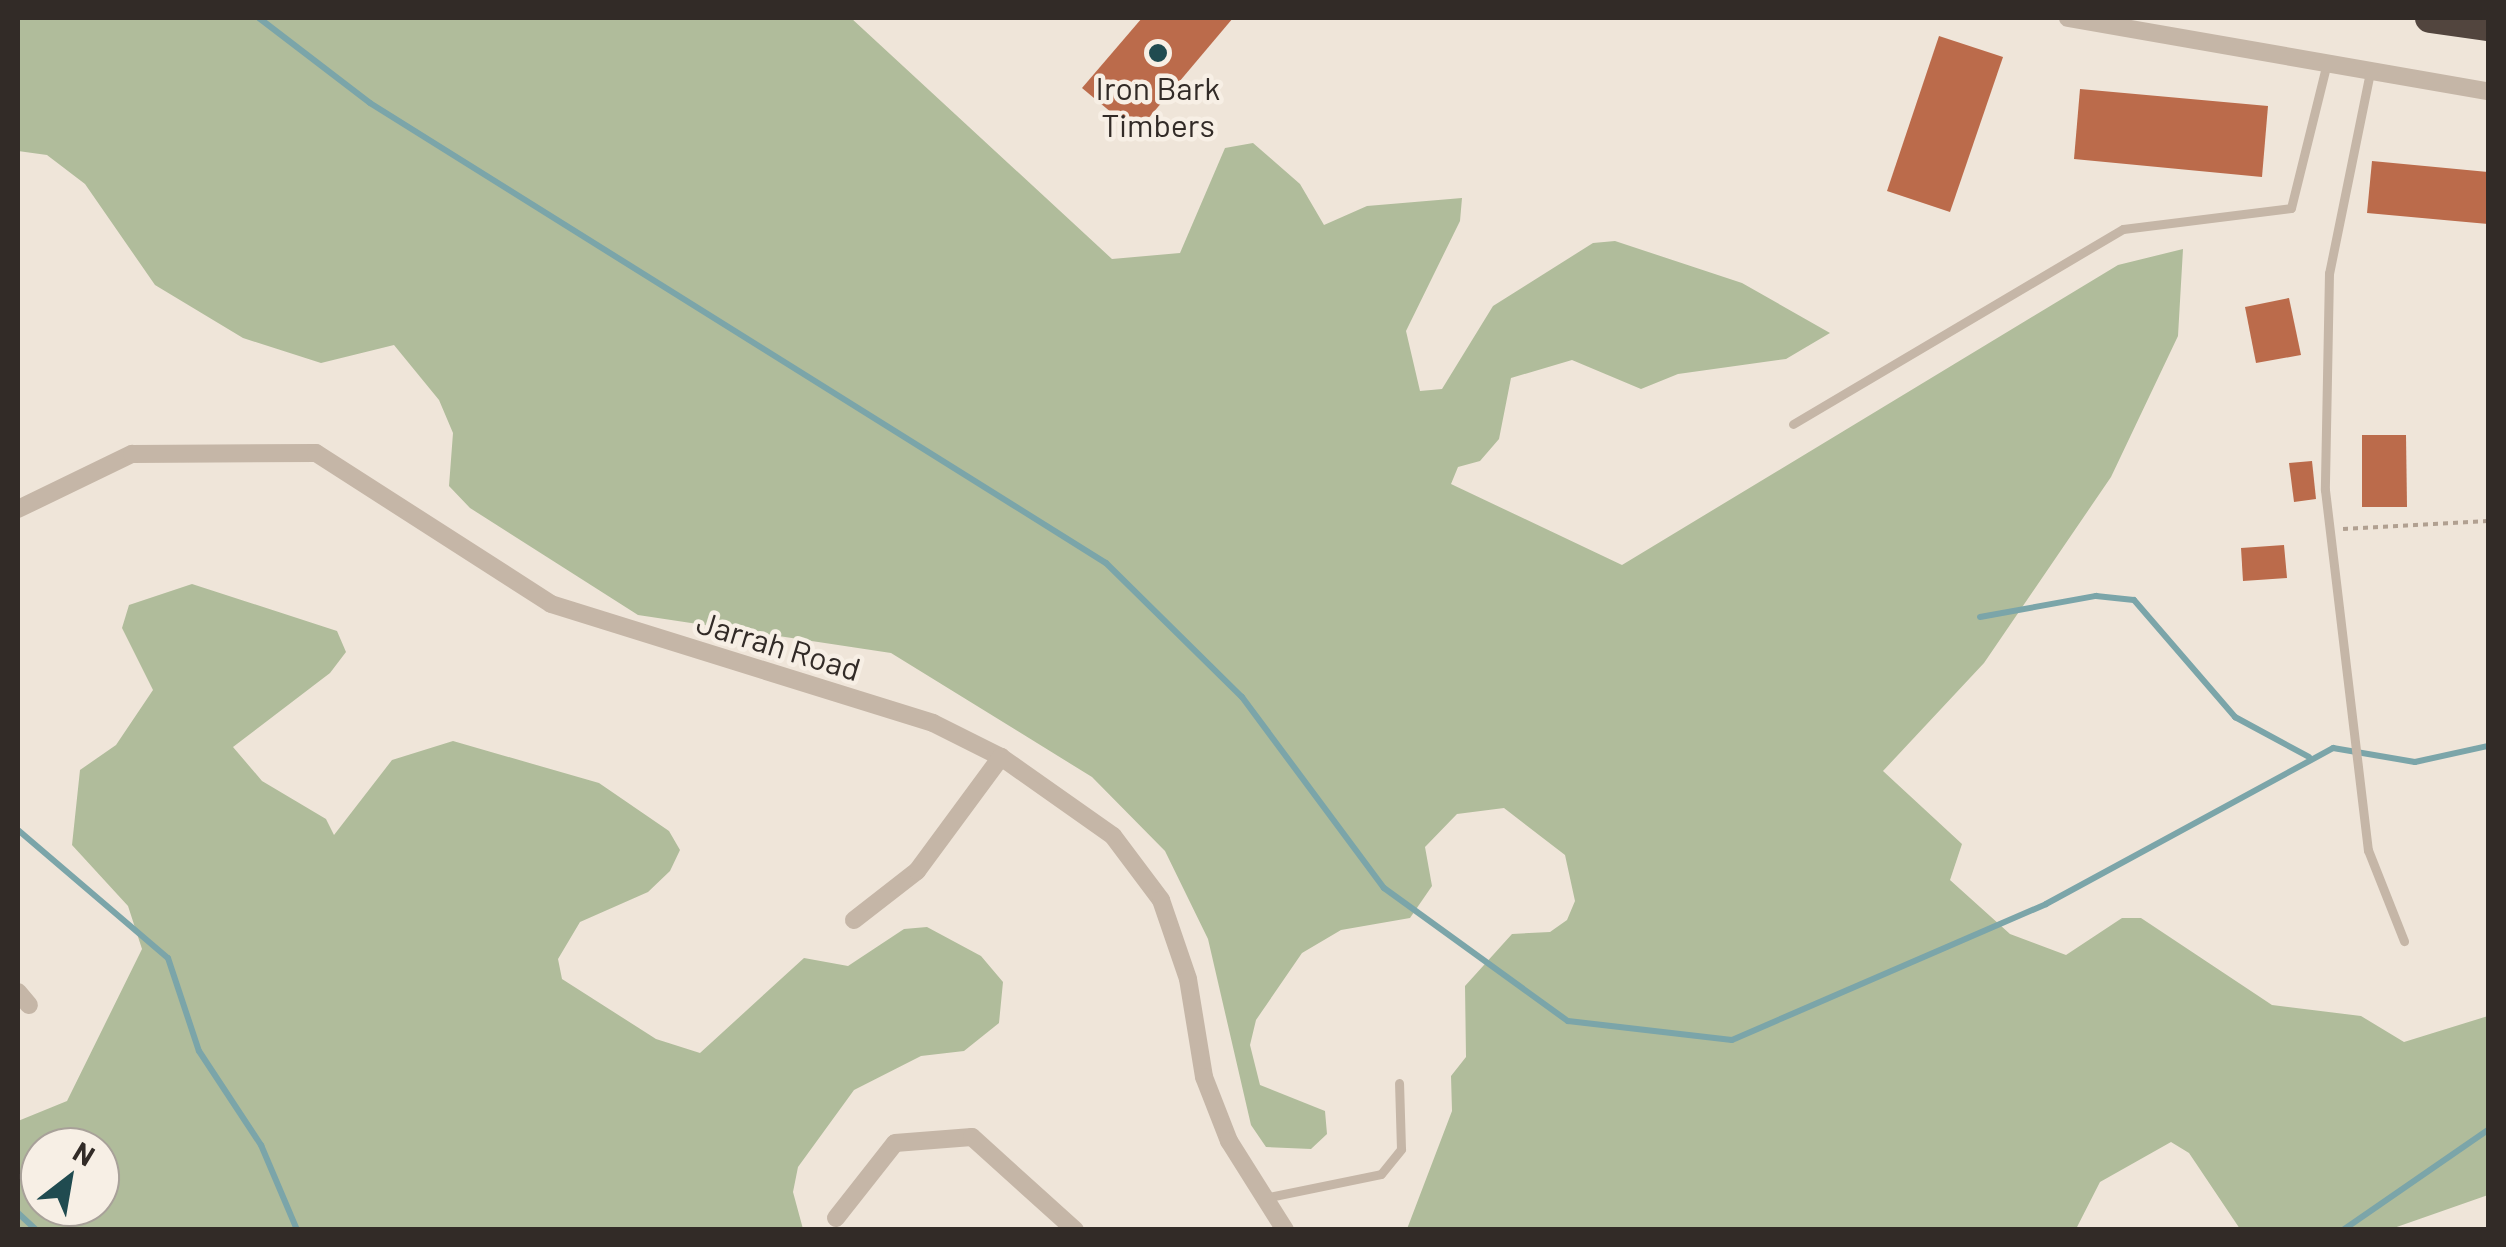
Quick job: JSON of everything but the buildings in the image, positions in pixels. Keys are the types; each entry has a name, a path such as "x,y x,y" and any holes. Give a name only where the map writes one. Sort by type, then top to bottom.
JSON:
{"highway":[{"path":"2430,18 2488,26"}],"street":[{"path":"2068,18 2369,76 2488,91"},
{"name":"Jarrah Road","path":"18,510 132,454 316,453 551,604 933,723 1001,756 1113,836 1161,900 1188,980 1204,1077 1229,1141 1270,1197 1285,1230"},
{"path":"854,920 916,871 1001,756"},
{"path":"836,1218 896,1143 972,1137 1075,1230"}],"lane":[{"path":"1793,424 2123,230 2291,208 2326,67"},
{"path":"2369,76 2328,273 2330,530 2368,850 2404,941"},
{"path":"1270,1197 1381,1174 1401,1149 1399,1083"}],"path":[{"path":"2330,530 2488,521"}],"green space":[{"path":"18,18 851,18 1112,259 1180,253 1225,148 1253,143 1300,184 1324,225 1367,206 1462,198 1460,221 1406,331 1420,391 1442,389 1493,306 1593,243 1615,241 1742,283 1830,333 1786,359 1678,374 1641,389 1572,360 1511,378 1499,439 1480,461 1458,467 1451,484 1622,565 2118,265 2183,249 2178,336 2111,477 1984,663 1883,771 1962,844 1950,880 2010,934 2066,955 2122,918 2141,918 2272,1005 2361,1016 2404,1042 2488,1016 2488,1195 2391,1229 2240,1229 2189,1153 2171,1142 2100,1182 2076,1229 1407,1229 1452,1111 1451,1076 1466,1057 1465,986 1512,934 1550,932 1567,920 1575,901 1565,855 1504,808 1457,814 1425,847 1432,886 1410,918 1341,930 1302,953 1256,1020 1250,1045 1260,1085 1325,1111 1327,1134 1311,1149 1266,1147 1251,1125 1208,939 1165,851 1092,777 891,653 638,615 470,508 449,486 453,433 439,400 394,345 321,363 243,338 155,285 85,184 47,155 18,151"},
{"path":"192,584 337,631 346,652 330,673 233,747 262,781 326,819 334,835 392,760 453,741 599,783 669,831 680,850 670,871 648,892 580,922 558,959 562,979 656,1039 700,1053 804,958 848,966 904,929 927,927 981,956 1003,982 999,1023 964,1051 921,1056 854,1090 798,1167 793,1192 803,1229 18,1229 18,1121 67,1101 142,949 128,906 72,845 80,770 116,745 153,690 122,628 129,605"}],"waterway":[{"path":"259,18 370,103 1106,563 1242,697 1384,888 1568,1021 1732,1040 2046,904 2333,748 2415,762 2488,746"},
{"path":"1980,617 2096,596 2134,600 2235,717 2309,757"},
{"path":"18,830 168,958 199,1051 261,1145 297,1230"},
{"path":"2343,1230 2488,1130"},
{"path":"18,1213 36,1230"}],"place":[{"name":"Iron Bark Timbers","path":"1158,53"}]}
